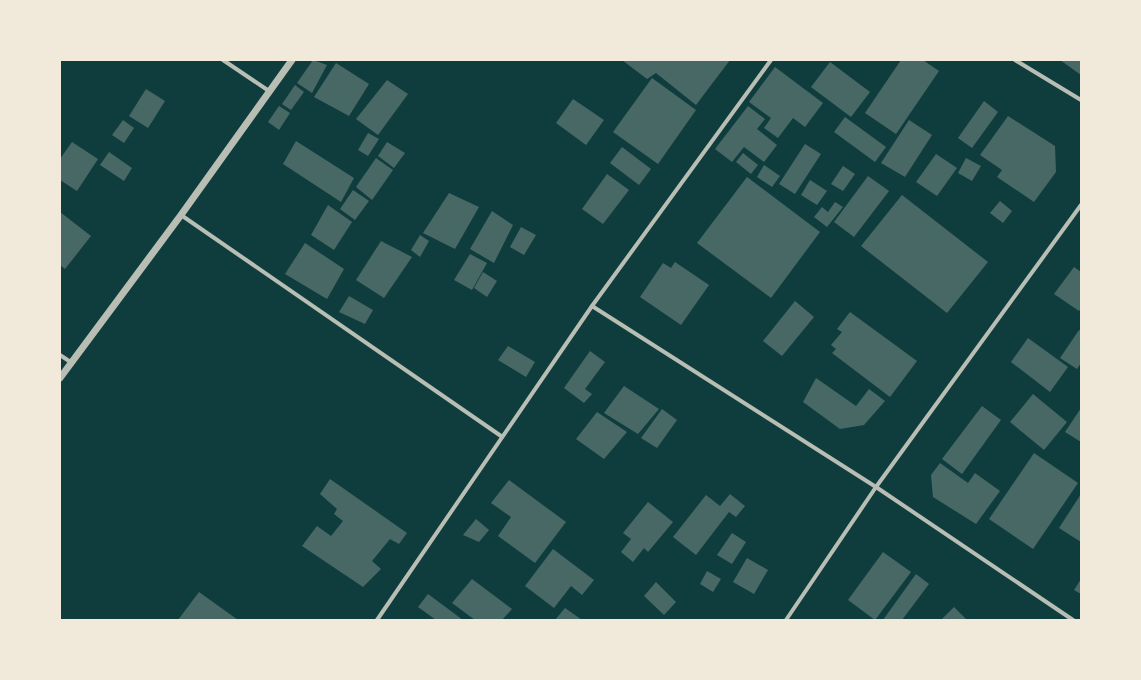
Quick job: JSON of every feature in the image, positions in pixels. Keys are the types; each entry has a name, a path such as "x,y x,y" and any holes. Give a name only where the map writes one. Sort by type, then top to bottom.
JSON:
{"street":[{"path":"222,60 269,91"},
{"path":"60,378 181,215 292,60"},
{"path":"377,620 501,436 592,306 772,60"},
{"path":"1015,60 1081,100"},
{"path":"786,620 876,487 1081,205"},
{"path":"181,215 501,436"},
{"path":"592,306 876,487 1073,620"},
{"path":"60,355 72,363"}],"building":[{"path":"313,60 327,65 312,93 297,83"},
{"path":"622,60 730,60 696,105 656,73 647,79"},
{"path":"901,60 923,60 939,71 896,134 865,113"},
{"path":"1060,60 1081,60 1081,75"},
{"path":"830,62 870,92 851,117 811,87"},
{"path":"336,63 369,84 349,116 314,97"},
{"path":"775,67 823,103 805,127 793,118 778,138 764,128 771,118 749,102"},
{"path":"652,78 696,110 658,164 613,132"},
{"path":"387,80 408,94 378,135 356,119"},
{"path":"295,85 304,92 291,110 282,104"},
{"path":"146,89 165,101 148,128 129,116"},
{"path":"573,99 604,120 586,145 556,123"},
{"path":"984,101 998,112 972,148 958,138"},
{"path":"279,106 290,113 279,130 268,122"},
{"path":"748,106 765,119 757,129 777,145 764,162 744,147 732,162 715,149"},
{"path":"1008,116 1055,146 1056,172 1034,202 997,177 1002,170 980,155"},
{"path":"845,117 886,147 875,162 834,132"},
{"path":"123,120 134,128 124,143 112,135"},
{"path":"909,120 932,135 905,177 881,163"},
{"path":"368,133 379,139 368,156 358,150"},
{"path":"296,141 354,178 341,202 283,164"},
{"path":"72,142 98,159 77,191 60,180 60,159"},
{"path":"387,142 405,153 394,168 378,156"},
{"path":"805,144 821,154 795,194 779,184"},
{"path":"622,147 651,169 639,185 610,163"},
{"path":"109,152 132,168 124,181 100,165"},
{"path":"743,153 758,165 751,174 736,162"},
{"path":"936,154 957,168 937,196 916,182"},
{"path":"376,158 393,170 372,200 356,187"},
{"path":"966,158 981,166 972,181 958,173"},
{"path":"764,165 780,176 772,187 757,177"},
{"path":"843,166 855,174 843,191 831,184"},
{"path":"607,174 629,190 603,224 582,209"},
{"path":"868,176 889,191 854,237 834,222"},
{"path":"747,177 820,232 771,298 697,243"},
{"path":"810,180 827,191 817,205 801,195"},
{"path":"353,190 369,201 355,220 340,209"},
{"path":"449,193 479,207 455,249 423,233"},
{"path":"902,195 988,262 947,313 861,246"},
{"path":"1000,201 1012,211 1003,223 990,213"},
{"path":"835,202 843,207 827,227 814,217 822,207 828,212"},
{"path":"328,205 352,222 334,250 311,235"},
{"path":"492,211 513,225 494,263 470,249"},
{"path":"60,212 91,236 65,269 60,265"},
{"path":"521,227 536,235 524,255 510,247"},
{"path":"420,235 429,241 420,257 411,250"},
{"path":"381,241 412,257 384,298 356,280"},
{"path":"305,243 344,269 327,299 285,274"},
{"path":"470,254 487,263 472,290 454,280"},
{"path":"675,262 709,285 681,325 640,297 663,263 671,268"},
{"path":"1074,267 1081,272 1081,308 1079,311 1054,294"},
{"path":"483,272 497,281 487,297 474,288"},
{"path":"349,296 373,310 365,324 339,312"},
{"path":"795,301 814,317 782,356 763,341"},
{"path":"850,312 917,361 890,397 832,353 836,349 831,345 842,332 837,329"},
{"path":"1079,330 1081,331 1081,363 1077,369 1060,358"},
{"path":"1028,338 1068,367 1050,392 1011,362"},
{"path":"508,346 535,362 526,377 498,360"},
{"path":"590,351 605,362 585,389 592,394 584,403 564,388"},
{"path":"816,378 856,406 869,389 885,401 864,425 840,429 803,402"},
{"path":"624,386 659,409 638,434 604,413"},
{"path":"1033,394 1067,422 1044,450 1010,422"},
{"path":"982,406 1001,420 962,474 942,459"},
{"path":"1081,408 1081,442 1065,432"},
{"path":"662,409 677,420 657,448 641,438"},
{"path":"597,412 627,432 604,459 576,439"},
{"path":"1034,453 1078,483 1033,549 989,519"},
{"path":"940,463 968,483 975,473 1000,491 976,524 933,497 931,475"},
{"path":"330,479 407,533 399,544 390,539 372,561 381,569 363,587 302,546 317,526 331,536 343,521 334,514 337,509 320,494"},
{"path":"509,480 566,522 535,563 498,536 511,517 491,503"},
{"path":"730,494 745,506 736,517 729,512 696,555 673,537 706,495 720,506"},
{"path":"1081,494 1081,542 1059,528"},
{"path":"648,502 673,522 648,552 644,548 633,562 621,552 631,539 623,533"},
{"path":"476,519 489,530 479,542 463,535"},
{"path":"732,533 746,542 732,564 717,555"},
{"path":"553,549 594,580 582,595 571,586 554,608 525,586"},
{"path":"883,552 911,572 875,620 848,600"},
{"path":"747,558 768,570 754,594 733,582"},
{"path":"707,571 721,579 713,592 700,584"},
{"path":"916,574 929,584 902,620 883,620"},
{"path":"472,579 512,609 502,620 475,620 452,603"},
{"path":"1081,579 1081,594 1074,590"},
{"path":"656,582 676,602 664,615 644,596"},
{"path":"199,592 238,620 178,620"},
{"path":"428,594 463,620 436,620 418,607"},
{"path":"954,607 967,620 941,620"},
{"path":"565,608 582,620 555,620"}]}
